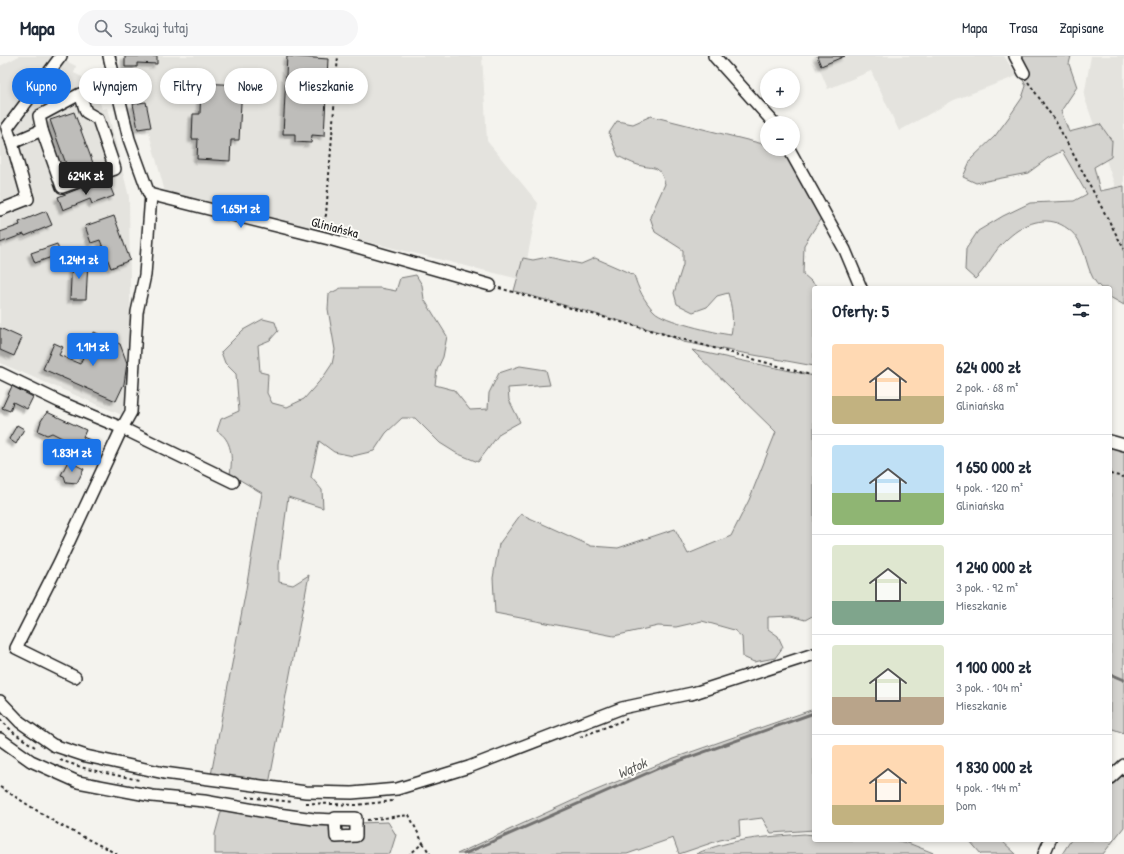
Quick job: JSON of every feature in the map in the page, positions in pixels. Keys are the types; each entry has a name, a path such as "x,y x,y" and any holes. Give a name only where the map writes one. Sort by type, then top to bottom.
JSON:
{"street":[{"path":"0,210 28,199 7,128 62,56"},
{"path":"75,677 16,648 59,563 122,428 131,412 137,312 145,275 151,195 129,138 109,56"},
{"path":"714,56 768,116"},
{"path":"1016,56 1024,73"},
{"path":"80,94 86,112 98,120 115,169 62,187 42,130 39,116 80,94"},
{"path":"12,143 42,130"},
{"path":"793,156 845,250 860,286"},
{"name":"Gliniańska","path":"151,195 317,236 490,285"},
{"path":"0,373 60,402 122,428 233,482"},
{"path":"1112,442 1124,445"},
{"path":"0,701 20,722 53,745 86,756 164,773 306,792 352,793 397,789 469,767 622,708 672,700 812,655"},
{"path":"0,739 31,761 78,782 152,796 204,801 278,814 335,820 335,818 356,818 356,836 336,837 335,820"},
{"path":"1112,776 1124,765"},
{"path":"1044,854 1049,842"}],"path":[{"path":"317,236 326,215 338,56"},
{"path":"1024,73 1032,89 1056,122 1124,249"},
{"path":"490,285 812,375"},
{"path":"1112,474 1124,477"},
{"path":"575,739 633,716"},
{"path":"0,719 14,733 39,749"},
{"path":"57,758 87,769 140,780"},
{"path":"0,787 58,824 117,854"},
{"path":"240,796 308,804 356,805 398,800"},
{"path":"356,821 409,815 429,853"},
{"path":"410,854 423,843"}],"shaded area":[{"path":"19,56 56,56 76,66 74,73 79,76 79,104 100,104 102,109 107,108 129,197 131,373 122,415 0,363 0,66"},
{"path":"128,56 482,56 487,141 538,203 523,280 165,192 141,104 152,104 152,68 131,68"},
{"path":"814,56 1004,56 1017,76 954,100 899,131 871,71 828,89"},
{"path":"1013,56 1071,56 1069,64 1077,87 1061,111 1069,132 1100,124 1112,141 1111,157 1094,167 1100,191 1124,186 1124,305 1112,298 1112,286 1099,286 1096,283 1090,272 1079,241 1065,227 1054,222 1046,221 1031,223 1018,230 1001,245 975,279 965,270 966,249 978,231 1003,216 1030,203 1074,201 1087,194 1062,151 1048,158 1028,173 976,183 963,177 971,159 995,136 1022,98 1026,86"},
{"path":"1091,56 1124,56 1124,212 1084,96"},
{"path":"651,116 760,143 760,156 789,156 823,215 804,245 803,274 817,286 812,286 812,366 683,342 663,333 514,291 523,258 533,260 548,257 581,264 595,258 634,275 644,299 659,315 690,326 731,335 732,314 728,293 717,296 707,307 693,312 677,304 674,293 683,265 683,250 655,232 650,217 665,184 663,177 656,168 635,164 618,156 609,133 617,121 633,124"},
{"path":"416,275 422,285 424,299 447,336 443,357 437,370 435,385 454,390 470,410 488,409 489,393 499,373 520,366 546,370 550,385 508,388 509,400 520,422 500,433 478,462 456,453 440,443 415,418 402,418 386,433 374,451 353,456 334,452 319,441 311,477 322,490 323,508 288,497 279,565 279,582 293,585 309,575 269,784 211,775 245,595 262,493 230,474 230,450 226,439 217,431 221,419 239,411 236,374 225,363 221,352 243,330 263,319 275,322 278,331 270,340 258,345 260,372 268,374 267,393 272,403 287,407 304,399 324,376 332,364 335,350 328,309 329,294 341,288 380,288 396,291 400,278"},
{"path":"692,350 812,376 812,616 805,620 791,616 768,617 768,629 778,636 783,647 775,658 754,662 743,657 742,637 734,630 702,621 676,627 658,626 614,636 495,613 493,578 499,544 521,514 591,546 618,548 675,529 688,554 731,536 749,500 776,432"},
{"path":"1112,446 1124,449 1124,733 1112,729"},
{"path":"812,710 812,830 771,833 762,818 739,821 740,836 720,840 679,854 673,838 627,854 457,854 587,794 674,758"},
{"path":"1124,760 1124,827 1103,854 1062,854 1070,842 1112,842 1112,777 1117,767"},
{"path":"222,808 334,825 335,838 358,837 358,823 388,822 396,835 390,854 215,854 215,834"},
{"path":"804,834 812,835 812,842 903,842 936,854 696,854 736,841 762,837"},
{"path":"971,842 1003,842 1016,854 981,854"}],"building":[{"path":"125,56 157,56 157,64 137,63 137,67 125,67"},
{"path":"287,56 328,59 328,68 286,68"},
{"path":"817,56 845,56 821,66"},
{"path":"216,84 224,84 224,104 241,104 239,140 231,140 230,161 197,159 198,139 192,139 193,114 200,114 200,104 216,104"},
{"path":"285,95 285,104 326,104 324,136 312,135 311,143 295,142 295,134 283,134"},
{"path":"133,104 146,104 151,127 138,129"},
{"path":"74,112 93,163 69,172 50,120"},
{"path":"108,181 114,196 92,204 90,199 63,210 58,197 83,187 84,191"},
{"path":"46,211 52,225 25,236 24,234 0,243 0,232 20,225 19,222"},
{"path":"114,216 130,260 111,268 100,240 91,243 85,226"},
{"path":"57,244 60,254 35,263 31,253"},
{"path":"72,260 88,261 86,299 70,299"},
{"path":"0,328 22,338 14,356 0,350"},
{"path":"94,332 120,344 127,363 124,384 116,401 43,369 54,343 63,347 59,355 80,364"},
{"path":"12,386 33,397 27,409 13,402 10,411 2,408"},
{"path":"47,412 86,430 83,437 95,442 89,453 82,449 80,453 67,447 70,442 52,433 47,435 38,431 41,421"},
{"path":"17,425 24,429 16,444 9,439"},
{"path":"68,461 84,469 77,483 66,482 64,476 61,475"}],"waterway":[{"name":"Wątok","path":"1112,675 1124,680"},
{"name":"Wątok","path":"464,854 659,768 812,714"}]}
